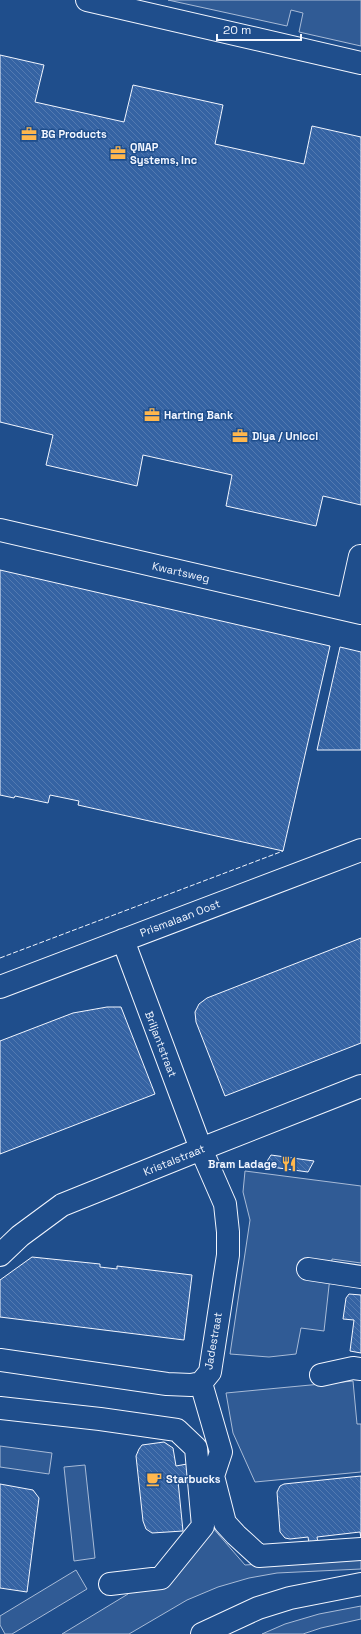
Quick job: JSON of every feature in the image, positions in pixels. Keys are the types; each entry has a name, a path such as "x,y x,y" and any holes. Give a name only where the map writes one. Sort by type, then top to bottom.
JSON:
{"street":[{"path":"87,0 361,63"},
{"name":"Kwartsweg","path":"0,530 355,612"},
{"path":"355,612 361,556"},
{"name":"Prismalaan Oost","path":"0,987 361,850"},
{"name":"Briljantstraat","path":"122,940 201,1149"},
{"name":"Kristalstraat","path":"0,1255 20,1236 62,1205 361,1086"},
{"name":"Jadestraat","path":"0,1360 167,1384 191,1385 201,1383 210,1372 228,1256 228,1232 225,1204 201,1149"},
{"path":"308,1269 361,1277"},
{"path":"321,1375 353,1368 361,1369"},
{"path":"201,1383 221,1452 213,1476 225,1523 236,1535 259,1556 361,1549"},
{"path":"0,1408 100,1419 177,1430 196,1448 202,1526 161,1578 110,1584"},
{"path":"202,1634 258,1608 290,1598 361,1584"}],"shaded area":[{"path":"168,0 361,0 361,46 299,32 303,13 291,10 287,26"},
{"path":"245,1171 361,1186 361,1263 332,1259 324,1331 301,1328 296,1354 269,1357 230,1354 250,1220 243,1192"},
{"path":"353,1381 357,1424 361,1424 361,1472 255,1482 233,1433 226,1393"},
{"path":"0,1446 52,1453 49,1474 0,1467"},
{"path":"85,1465 95,1558 74,1561 64,1467"},
{"path":"212,1527 245,1565 361,1558 361,1569 277,1573 249,1578 218,1587 187,1600 129,1634 62,1634 128,1594 127,1589"},
{"path":"76,1570 87,1589 12,1634 5,1634 0,1625 0,1616"},
{"path":"361,1606 361,1619 321,1628 303,1634 262,1634 285,1624 319,1614"}],"building":[{"path":"0,55 44,65 35,102 124,122 133,85 223,105 215,144 304,164 312,126 361,137 361,505 323,496 316,526 226,506 232,475 143,455 137,486 46,465 53,435 0,422"},
{"path":"0,570 330,646 283,851 78,805 79,801 50,795 48,803 15,796 14,798 0,795"},
{"path":"340,647 361,652 361,750 317,750"},
{"path":"361,938 361,1043 225,1096 196,1022 195,1012 199,1004 207,998"},
{"path":"107,1007 121,1007 155,1094 0,1154 0,1041 73,1013"},
{"name":"Bram Ladage","path":"271,1155 314,1161 308,1172 264,1166"},
{"path":"32,1257 100,1264 100,1267 117,1269 117,1266 192,1275 184,1340 0,1317 0,1280"},
{"path":"349,1294 361,1295 361,1353 350,1351 354,1320 343,1319 346,1298"},
{"path":"164,1442 173,1448 176,1466 187,1464 188,1480 178,1481 183,1531 152,1533 146,1529 143,1521 136,1456 142,1445"},
{"path":"361,1476 361,1538 360,1532 317,1537 318,1543 309,1543 308,1537 290,1539 285,1538 280,1532 277,1492 280,1486 284,1484"},
{"path":"0,1484 33,1490 39,1498 27,1592 0,1588"}],"fence":[{"path":"0,958 283,851"}],"place":[{"name":"BG Products","path":"29,134"},
{"name":"QNAP Systems, Inc","path":"118,153"},
{"name":"Harting Bank","path":"152,415"},
{"name":"Diya / Unicci","path":"240,436"},
{"name":"Bram Ladage","path":"289,1164"},
{"name":"Starbucks","path":"154,1479"}]}
